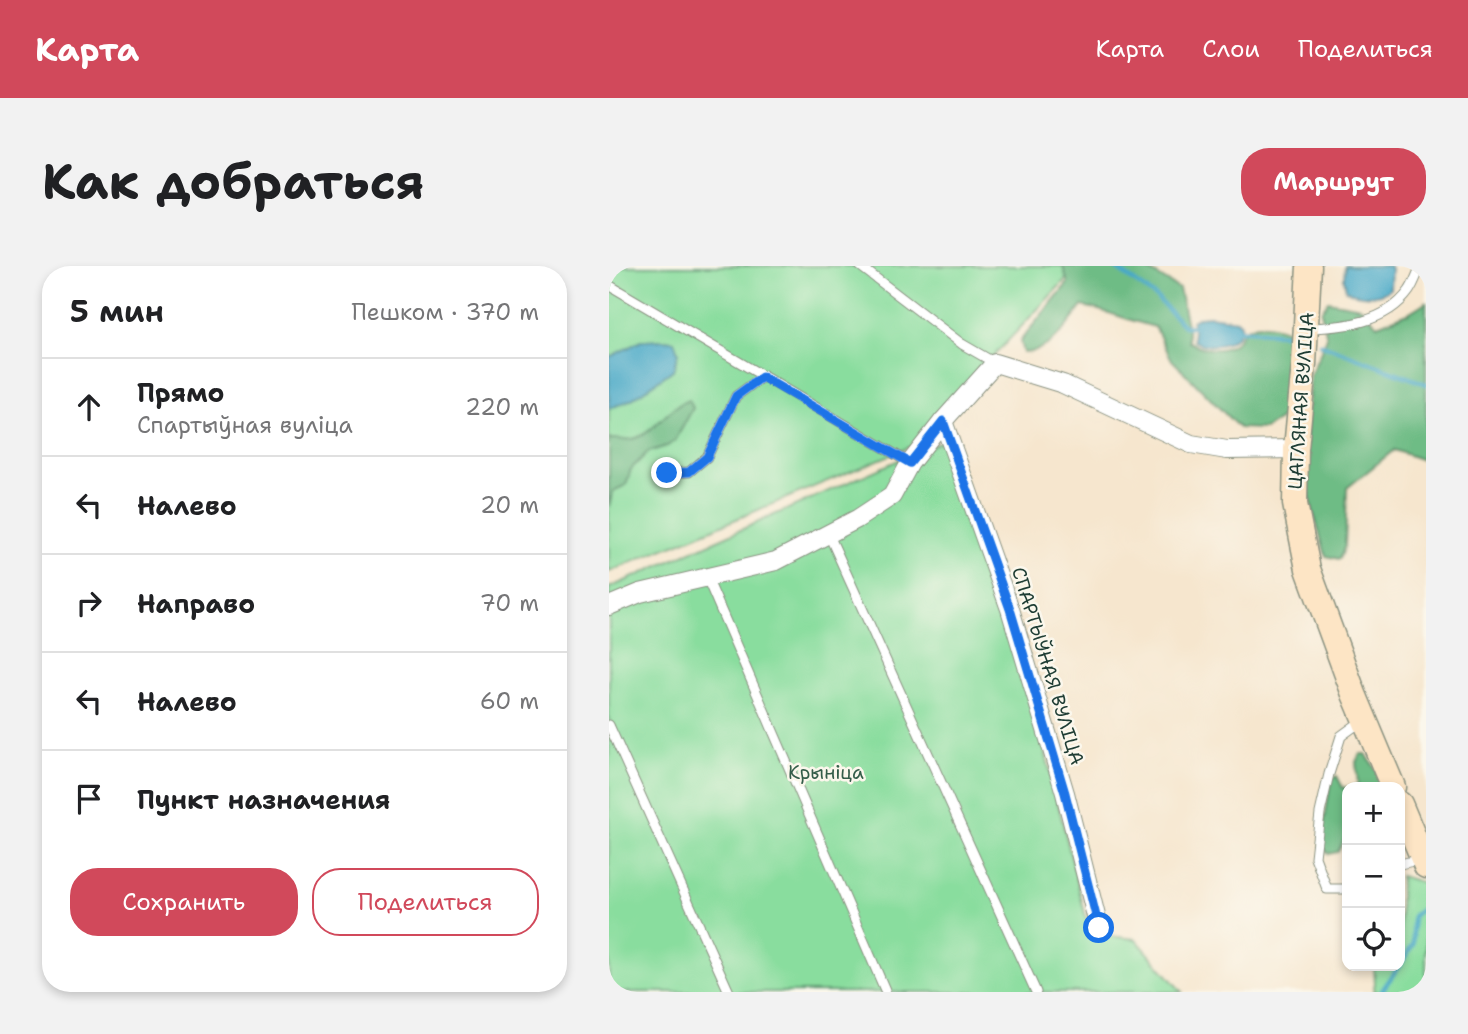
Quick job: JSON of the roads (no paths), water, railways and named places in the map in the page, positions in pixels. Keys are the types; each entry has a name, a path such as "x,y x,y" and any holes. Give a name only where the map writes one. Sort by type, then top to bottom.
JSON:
{"street":[{"name":"ЦАГЛЯНАЯ ВУЛІЦА","path":"1309,266 1296,449 1295,504 1308,569 1354,694 1391,782"},
{"path":"609,606 640,593 776,561 829,536 892,496 910,463 995,363 1063,384 1191,444 1227,450 1296,449"},
{"name":"СПАРТЫЎНАЯ ВУЛІЦА","path":"943,421 1010,609 1065,793 1099,928"},
{"path":"1405,822 1416,863"}],"lane":[{"path":"860,266 962,344 995,363"},
{"path":"1306,328 1345,327 1386,313 1408,292 1421,266"},
{"path":"609,285 910,463"},
{"path":"667,473 689,472 707,457 736,396 762,377"},
{"path":"829,536 1036,992"},
{"path":"707,578 885,990"},
{"path":"1342,889 1327,889 1315,857 1320,813 1341,736 1364,719"},
{"path":"609,725 729,992"}],"water":[{"path":"1345,266 1389,266 1390,289 1368,296 1346,290"},
{"path":"1210,316 1237,320 1241,324 1235,337 1216,345 1194,341 1192,321"},
{"path":"641,341 674,341 678,353 673,370 632,399 609,409 609,357"}],"waterway":[{"path":"1113,266 1156,297 1184,326 1195,327"},
{"path":"1235,330 1293,335"},
{"path":"1320,344 1426,384"},
{"path":"1405,957 1413,945 1413,916 1426,906"},
{"path":"1381,992 1396,971"}],"park label":[{"name":"Крыніца","path":"826,772"}]}
